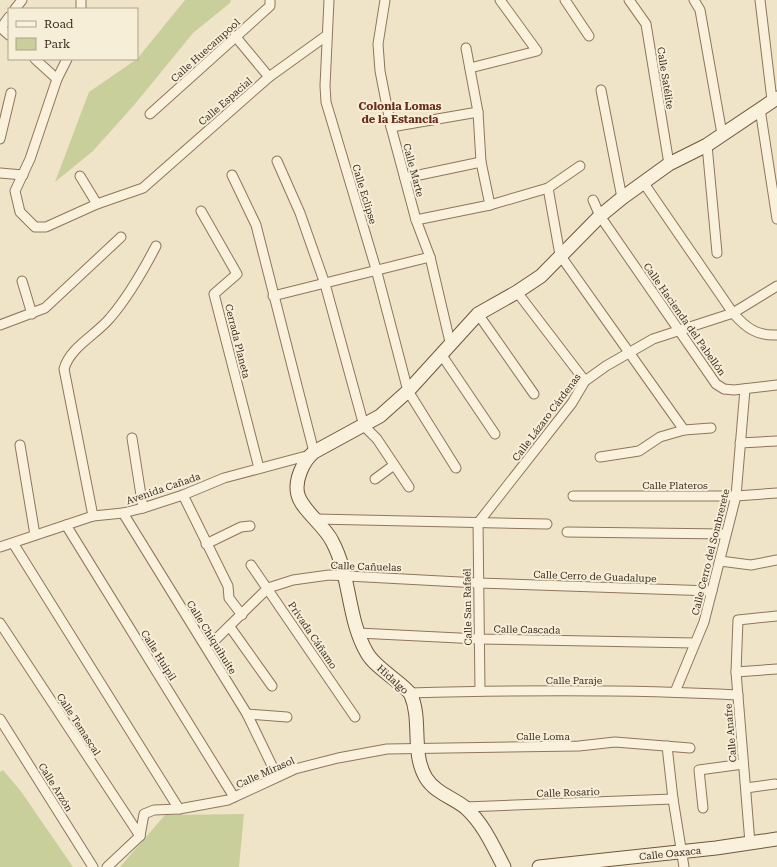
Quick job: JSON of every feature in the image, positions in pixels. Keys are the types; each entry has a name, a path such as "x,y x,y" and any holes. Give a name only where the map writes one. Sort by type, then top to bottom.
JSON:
{"street":[{"path":"16,8 22,0"},
{"name":"Calle Huecampool","path":"150,114 270,6 270,0"},
{"name":"Calle Eclipse","path":"329,0 326,36 326,102 376,269 408,391 456,468"},
{"name":"Calle Marte","path":"385,0 378,44 380,72 391,127 416,220 430,257 450,342"},
{"path":"470,68 537,51 500,0"},
{"path":"565,0 589,36"},
{"name":"Calle Satélite","path":"629,0 646,24 669,164"},
{"path":"694,0 700,10 722,134"},
{"path":"232,175 256,225 312,453 380,416 408,391 450,342 478,314 518,292 541,276 600,216 622,198 669,164 707,145 775,99 760,0"},
{"path":"8,18 1,28 8,34"},
{"path":"235,36 269,77"},
{"name":"Calle Espacial","path":"97,204 143,188 269,77 326,36"},
{"path":"466,48 478,112 481,162 490,205"},
{"path":"36,60 57,79"},
{"path":"66,60 57,79 30,159 15,191 20,212 35,227 46,227 97,204 80,176"},
{"path":"600,90 622,198"},
{"path":"0,139 11,93"},
{"path":"760,108 777,219"},
{"path":"391,127 478,112"},
{"path":"707,145 717,253"},
{"path":"277,161 300,213 325,284 364,426 377,439 409,487"},
{"path":"405,178 481,162"},
{"path":"416,220 490,205 548,188 580,166"},
{"path":"0,173 22,175"},
{"path":"643,182 744,326 755,333 777,335"},
{"path":"548,188 560,255 684,430"},
{"name":"Calle Hacienda del Pabellón","path":"592,200 600,216 716,384 724,389 745,389 777,385"},
{"name":"Cerrada Planeta","path":"201,211 236,274 214,294 259,468"},
{"path":"0,325 45,308 121,237"},
{"path":"93,516 64,369 67,358 110,318 136,283 156,246"},
{"path":"273,296 325,284 376,269 430,257"},
{"path":"22,281 32,314"},
{"name":"Calle Lázaro Cárdenas","path":"478,523 572,404 585,381 606,366 653,338 734,313 777,286"},
{"path":"518,292 585,381"},
{"path":"478,314 534,394"},
{"path":"441,354 495,434"},
{"name":"Calle Cerro del Sombrerete","path":"675,692 704,622 736,496 745,389"},
{"path":"600,457 639,451 660,437 684,430 711,428"},
{"path":"132,438 143,508"},
{"path":"740,443 777,441"},
{"path":"20,445 35,535"},
{"name":"Avenida Cañada","path":"0,547 93,516 123,514 143,508 182,495 224,478 312,453"},
{"name":"Hidalgo","path":"312,453 301,471 297,483 298,494 302,504 332,540 344,574 358,633 368,654 381,670 410,693 415,711 421,767 426,779 446,797 465,807 480,823 504,867"},
{"path":"375,479 394,465"},
{"name":"Calle Plateros","path":"573,496 736,496 777,493"},
{"path":"182,495 228,586 229,598 242,614"},
{"name":"Calle Chiquihuite","path":"123,514 247,714 277,776"},
{"path":"316,519 547,524"},
{"name":"Calle San Rafaél","path":"478,523 480,691"},
{"name":"Calle Huipil","path":"66,525 234,797"},
{"path":"206,544 241,527 250,526"},
{"path":"567,532 726,534"},
{"path":"13,543 179,809"},
{"path":"720,561 751,565 777,560"},
{"name":"Privada Cáñamo","path":"251,565 355,717"},
{"name":"Calle Cañuelas","path":"207,648 268,588 292,580 344,574 478,584"},
{"name":"Calle Cerro de Guadalupe","path":"478,584 712,591"},
{"name":"Calle Anafre","path":"750,843 736,672 738,620 777,616"},
{"name":"Calle Temascal","path":"0,623 140,836"},
{"path":"230,627 272,686"},
{"name":"Calle Cascada","path":"358,633 479,639 695,643"},
{"path":"736,672 777,669"},
{"name":"Calle Paraje","path":"410,693 480,691 675,692 738,695"},
{"path":"247,714 287,717"},
{"name":"Calle Arzón","path":"0,719 93,867"},
{"name":"Calle Loma","path":"418,747 580,746 615,742 690,748"},
{"path":"667,746 673,799 684,867"},
{"name":"Calle Mirasol","path":"140,836 144,814 154,810 179,809 234,797 295,769 338,758 387,749 418,747"},
{"path":"703,808 699,770 743,764"},
{"path":"746,788 775,784"},
{"name":"Calle Rosario","path":"465,807 673,799"},
{"path":"107,867 140,836"},
{"name":"Calle Oaxaca","path":"539,867 681,852 777,839"}],"green space":[{"path":"185,0 231,0 230,3 193,33 135,104 93,151 55,182 89,92 136,60 138,60 138,58"},
{"path":"3,770 20,790 73,867 0,867 0,772"},
{"path":"244,814 239,867 120,867 165,815"}],"district":[{"name":"Colonia Lomas de la Estancia","path":"400,112"}]}
